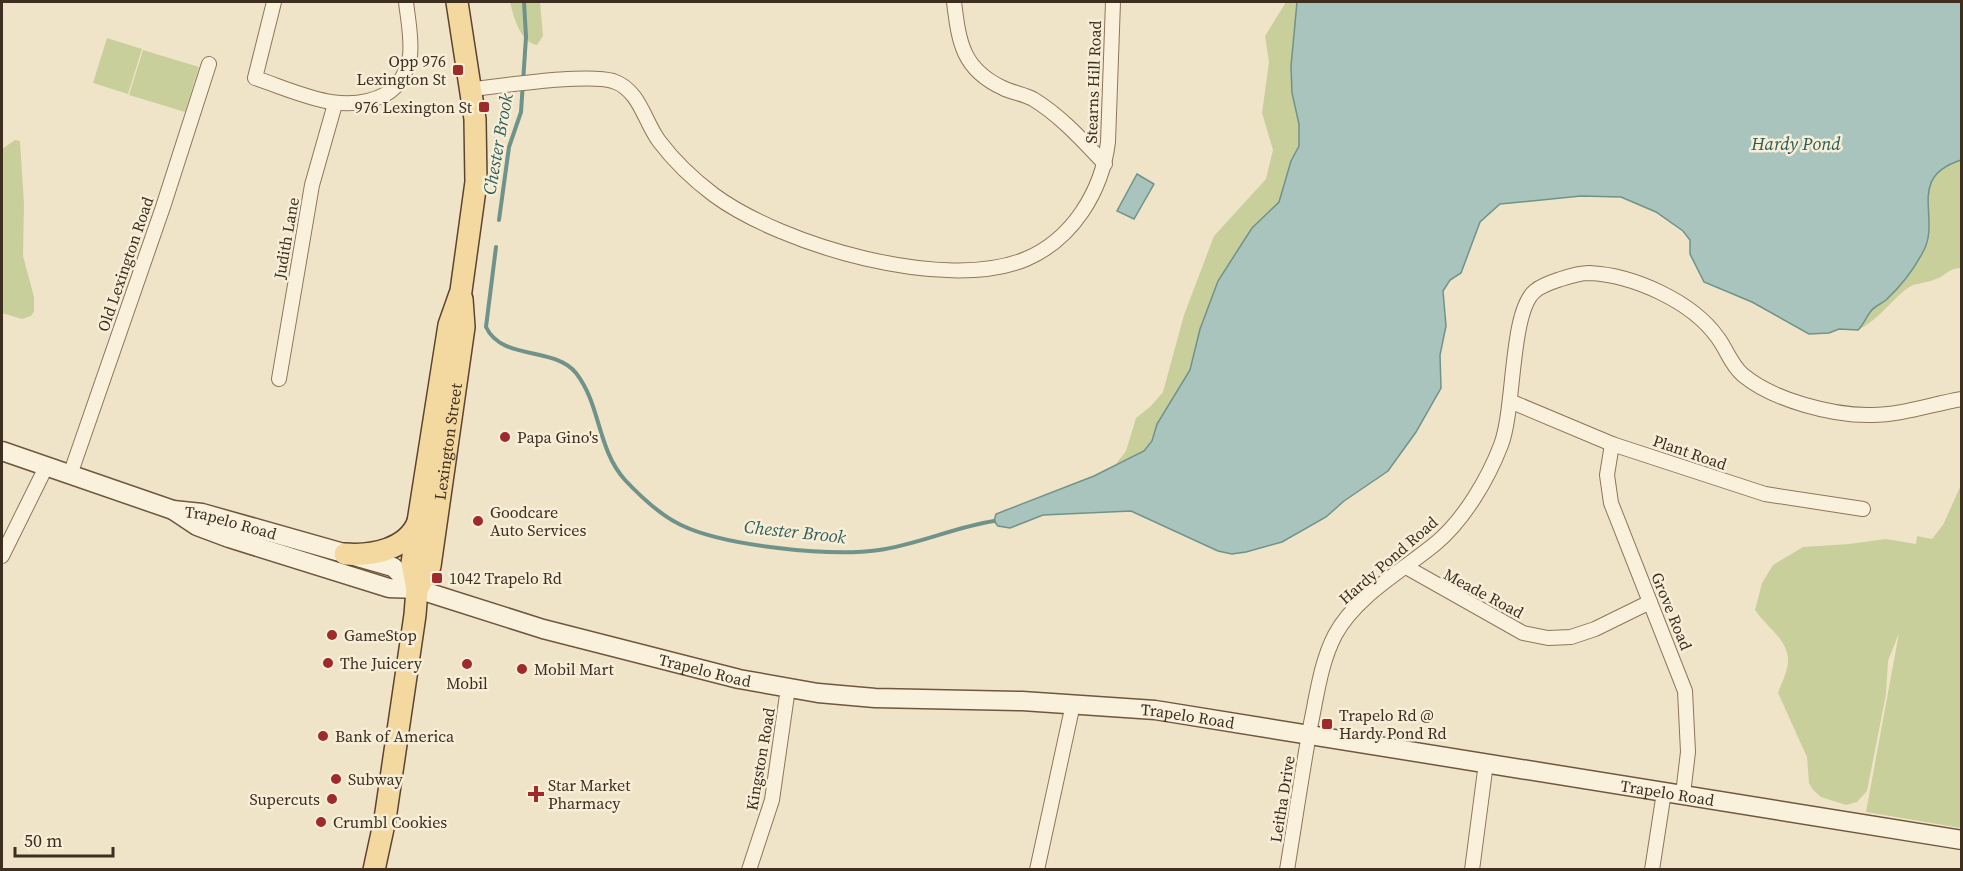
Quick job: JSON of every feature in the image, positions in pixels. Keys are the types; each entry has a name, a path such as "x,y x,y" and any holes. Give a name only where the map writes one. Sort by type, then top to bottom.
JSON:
{"main road":[{"name":"Lexington Street","path":"374,870 385,819 417,589 412,563 418,522 449,325 461,291 476,182 477,150 472,89 457,2"},
{"name":"Lexington Street","path":"417,589 430,566 464,327 461,291"},
{"name":"Trapelo Road","path":"2,451 174,510 202,513 393,567 417,589"},
{"name":"Trapelo Road","path":"174,510 197,526 229,538 389,588 417,589 566,635 739,679 788,688 875,698 1073,704 1155,710 1962,840"},
{"path":"345,554 365,555 384,551 400,542 416,528 418,522"}],"street":[{"path":"274,2 255,78 335,104 364,103 379,98 393,90 404,75 410,60 411,42 406,2"},
{"name":"Stearns Hill Road","path":"954,2 959,41 969,62 983,79 1031,98 1045,107 1064,122 1106,164"},
{"name":"Stearns Hill Road","path":"472,89 612,81 631,92 657,139 679,165 714,195 744,213 832,250 864,259 916,267 988,268 1025,259 1053,242 1076,220 1097,189 1106,164 1113,2"},
{"name":"Old Lexington Road","path":"70,475 163,207 209,64"},
{"name":"Judith Lane","path":"279,379 312,185 335,104"},
{"name":"Hardy Pond Road","path":"1309,734 1316,694 1334,636 1347,616 1438,541 1464,512 1484,481 1501,445 1512,402 1518,330 1525,304 1534,292 1549,283 1587,273 1618,278 1646,288 1702,319 1743,375 1780,398 1871,416 1899,413 1962,399"},
{"name":"Plant Road","path":"1512,402 1612,444 1765,494 1863,509"},
{"name":"Grove Road","path":"1612,444 1607,475 1611,503 1685,691 1688,752 1683,794"},
{"path":"2,556 46,466"},
{"name":"Meade Road","path":"1406,567 1523,633 1548,638 1571,637 1595,629 1650,602"},
{"name":"Kingston Road","path":"751,868 772,800 788,688"},
{"path":"1037,870 1073,704"},
{"name":"Leitha Drive","path":"1287,870 1309,734"},
{"path":"1472,870 1486,763"},
{"path":"1652,870 1664,792"}],"green space":[{"path":"510,2 540,2 543,36 537,45 531,43 522,34 515,21"},
{"path":"1286,2 1297,2 1291,66 1292,93 1299,124 1299,146 1291,162 1287,182 1279,202 1252,228 1218,281 1200,329 1190,370 1157,424 1152,441 1144,451 1116,464 1126,451 1136,418 1163,392 1184,315 1214,236 1266,179 1273,150 1262,113 1269,62 1265,36"},
{"path":"107,38 142,49 128,94 93,83"},
{"path":"143,50 199,67 185,112 129,95"},
{"path":"15,140 20,141 24,204 23,256 34,297 34,311 31,316 22,319 2,313 2,149"},
{"path":"1961,160 1961,268 1932,281 1909,287 1877,317 1858,330 1869,313 1901,284 1923,252 1928,239 1929,188 1934,177 1944,168"},
{"path":"1961,485 1961,828 1866,812 1899,633 1888,661 1886,694 1867,791 1857,802 1846,805 1821,797 1809,783 1807,757 1778,693 1787,669 1785,646 1755,610 1762,583 1773,565 1803,547 1886,539 1916,544 1917,536 1932,539 1943,525"}],"water":[{"name":"Hardy Pond","path":"1297,2 1961,2 1961,160 1944,168 1934,177 1929,188 1928,239 1923,252 1906,278 1886,300 1869,313 1858,330 1839,329 1829,333 1809,334 1752,302 1704,282 1690,254 1690,240 1683,231 1656,212 1621,197 1581,196 1500,204 1480,222 1461,273 1450,280 1443,291 1446,326 1440,355 1441,388 1416,432 1388,471 1344,501 1326,517 1282,542 1232,554 1218,551 1131,511 1043,515 1010,528 998,526 994,521 996,514 1094,476 1144,451 1152,441 1157,424 1190,370 1200,329 1218,281 1252,228 1279,202 1291,161 1299,146 1299,124 1292,93 1291,66"},
{"path":"1137,174 1154,184 1134,219 1117,211"}],"waterway":[{"name":"Chester Brook","path":"499,220 509,147 521,112 526,37 524,2"},
{"name":"Chester Brook","path":"496,247 486,327 494,338 504,345 555,359 576,373 590,399 609,455 616,468 644,499 673,521 723,539 778,548 834,552 893,548 994,521"}],"place":[{"name":"Opp 976 Lexington St","path":"458,70"},
{"name":"976 Lexington St","path":"484,107"},
{"name":"Papa Gino's","path":"505,437"},
{"name":"Goodcare Auto Services","path":"478,521"},
{"name":"1042 Trapelo Rd","path":"437,578"},
{"name":"GameStop","path":"332,635"},
{"name":"The Juicery","path":"328,663"},
{"name":"Mobil","path":"467,664"},
{"name":"Mobil Mart","path":"522,669"},
{"name":"Trapelo Rd @ Hardy Pond Rd","path":"1327,724"},
{"name":"Bank of America","path":"323,736"},
{"name":"Subway","path":"336,779"},
{"name":"Star Market Pharmacy","path":"536,794"},
{"name":"Supercuts","path":"332,799"},
{"name":"Crumbl Cookies","path":"321,822"}]}
